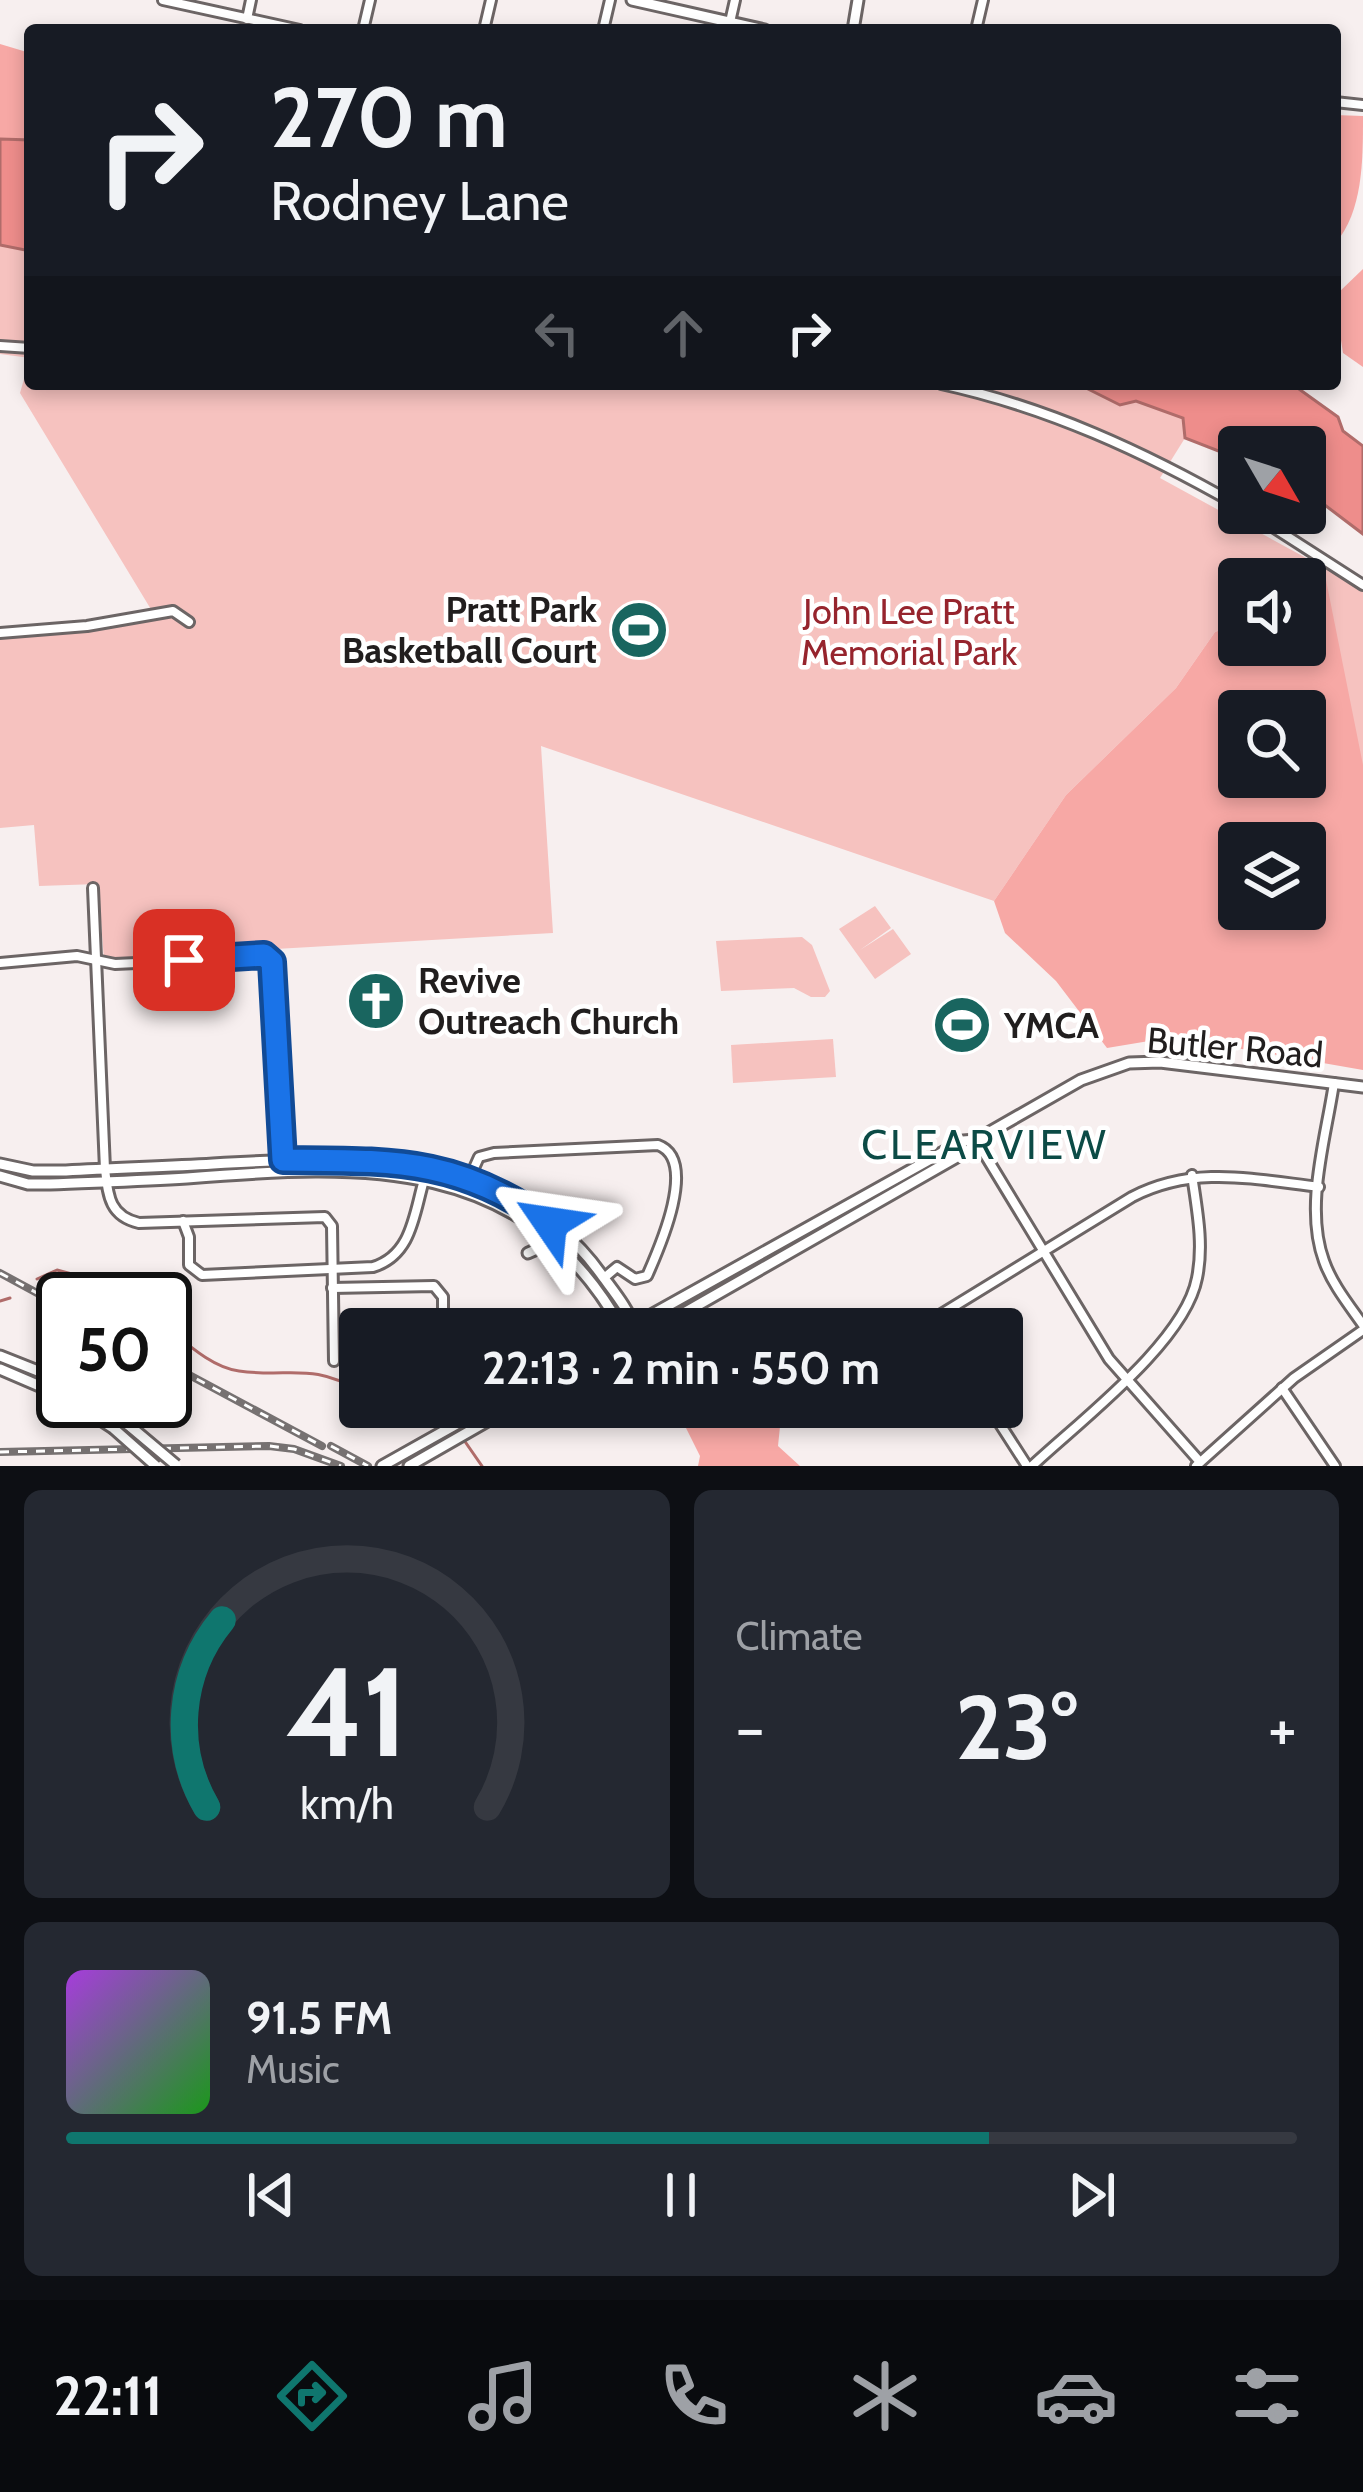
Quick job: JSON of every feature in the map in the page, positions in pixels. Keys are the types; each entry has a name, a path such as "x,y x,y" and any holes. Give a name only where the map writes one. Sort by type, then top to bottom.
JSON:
{"main road":[{"path":"632,0 739,24"},
{"name":"Butler Road","path":"665,1308 1097,1072 1129,1063 1160,1062 1363,1087"},
{"name":"Butler Road","path":"693,1308 950,1161 976,1140"},
{"path":"0,1176 28,1184 368,1160 427,1166 470,1177 550,1223 591,1260 619,1308"},
{"path":"0,1162 33,1171 284,1166 424,1179 477,1194 520,1218 567,1253 612,1308"},
{"path":"520,1218 532,1238 528,1253 544,1246 567,1253"},
{"path":"0,1356 36,1370"},
{"path":"0,1369 36,1384"},
{"path":"112,1428 156,1466"},
{"path":"133,1428 177,1465"},
{"path":"382,1466 450,1428"},
{"path":"409,1466 475,1428"}],"street":[{"path":"163,0 271,24"},
{"path":"247,19 251,0"},
{"path":"730,22 735,0"},
{"path":"965,390 1012,402 1123,445 1218,495"},
{"path":"1284,534 1363,585"},
{"path":"0,633 87,626 176,611 189,622"},
{"path":"93,888 105,1169 111,1205 126,1220 139,1223 328,1219 332,1226 334,1361"},
{"path":"0,963 77,956 115,964 264,955 272,962 284,1166"},
{"path":"976,1140 1125,1379 1198,1464 1282,1388 1363,1328 1324,1264 1317,1224 1334,1083"},
{"path":"470,1177 478,1157 494,1153 667,1148 673,1157 673,1213 647,1276 635,1279 617,1268 604,1277"},
{"path":"183,1221 188,1230 189,1265 202,1275 373,1267 394,1257 406,1242 427,1166"},
{"path":"951,1308 1149,1188 1192,1175 1318,1187"},
{"path":"1003,1428 1030,1466 1170,1336 1192,1298 1200,1236 1192,1175"},
{"path":"332,1288 434,1286 443,1297 443,1308"},
{"path":"1282,1388 1335,1466"}],"green space":[{"path":"0,245 24,250 24,357 0,354"},
{"name":"John Lee Pratt Memorial Park","path":"24,379 24,390 1090,390 1120,405 1136,401 1183,418 1185,438 1160,478 1218,510 1218,534 1262,534 1306,558 1218,558 1218,631 1176,688 1066,795 994,901 541,746 553,933 104,959 98,884 39,886 34,825 0,828 0,628 72,624 152,611 20,393"},
{"path":"1326,569 1363,589 1363,910 1326,588"},
{"path":"875,906 891,928 860,950 893,929 911,954 875,979 839,929"},
{"path":"802,937 812,945 830,991 825,997 811,997 794,988 721,991 716,941"},
{"path":"833,1039 836,1077 733,1083 731,1045"}],"shaded area":[{"path":"0,44 24,51 24,140 0,139"},
{"path":"1341,115 1363,116 1362,168 1341,235"},
{"path":"0,139 24,140 24,250 0,245"},
{"path":"1363,269 1363,367 1343,353 1341,290"},
{"path":"1090,390 1300,390 1338,417 1343,431 1363,446 1363,534 1326,506 1326,426 1218,426 1218,451 1185,438 1183,418 1136,401 1120,405"},
{"path":"1326,580 1363,765 1363,1070 1173,1037 1107,1048 1056,981 1005,933 994,901 1066,795 1176,688 1215,632 1218,666 1326,666"},
{"path":"686,1428 780,1428 778,1446 800,1466 698,1466 700,1456"}],"waterway":[{"path":"53,1272 64,1272"},
{"path":"0,1301 10,1298"},
{"path":"192,1347 229,1369 313,1374 339,1381"},
{"path":"456,1428 482,1466"}],"railway":[{"path":"0,1273 36,1292"},
{"path":"192,1376 322,1446"},
{"path":"0,1452 269,1446 294,1449 341,1466"},
{"path":"331,1446 368,1466"}],"place":[{"name":"Pratt Park Basketball Court","path":"639,630"},
{"name":"Revive Outreach Church","path":"376,1001"},
{"name":"YMCA","path":"962,1025"}],"district":[{"name":"CLEARVIEW","path":"985,1144"}],"route":[{"path":"184,960 264,955 272,962 283,1160 368,1160 445,1170 481,1182 550,1223"}]}
